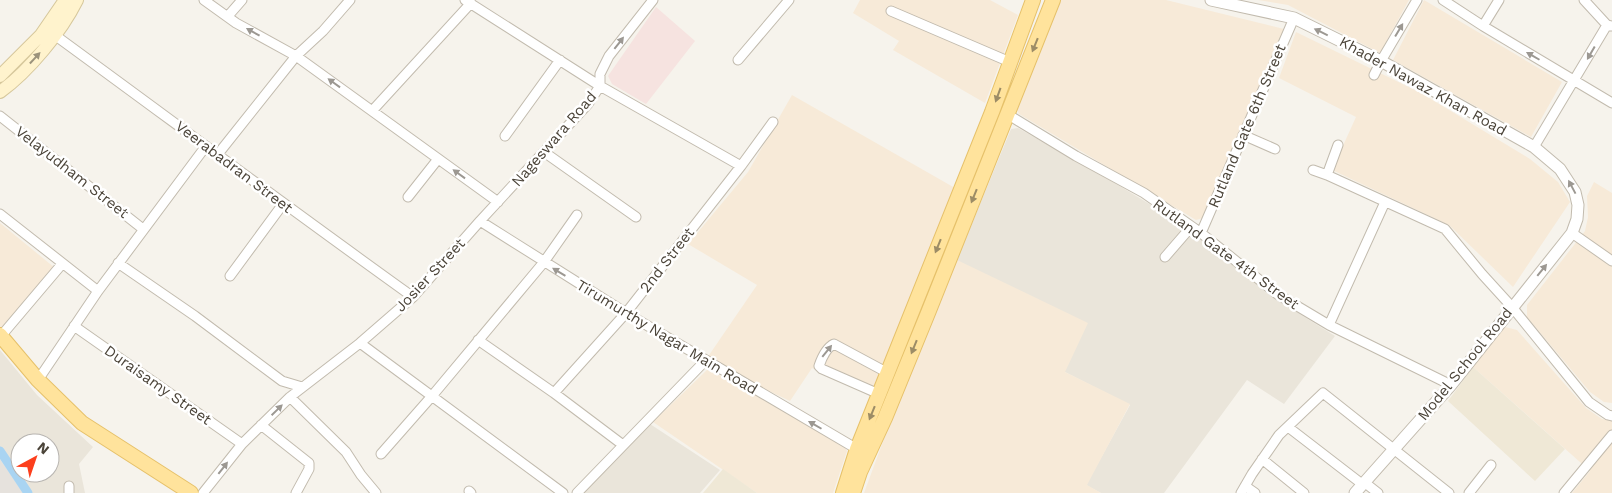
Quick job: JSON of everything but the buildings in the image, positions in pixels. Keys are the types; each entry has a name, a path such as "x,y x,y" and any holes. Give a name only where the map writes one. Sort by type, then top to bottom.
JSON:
{"main road":[{"path":"0,76 41,35 65,0"},
{"path":"0,92 11,84 56,36 77,0"},
{"path":"843,493 879,394 992,112 1033,0"},
{"path":"853,493 860,472 885,418 928,313 1053,0"},
{"path":"0,339 82,423 192,493"},
{"path":"0,339 18,366 77,427 176,493"},
{"path":"856,454 860,472"}],"street":[{"path":"204,0 296,56 498,202"},
{"path":"228,16 242,0"},
{"path":"218,154 296,56 350,0"},
{"name":"Nageswara Road","path":"498,202 588,104 600,86 600,74 609,56 654,0"},
{"path":"738,60 790,0"},
{"name":"Khader Nawaz Khan Road","path":"1211,0 1294,18 1381,61 1534,147 1560,168 1570,181 1575,192 1578,205 1577,218 1572,233"},
{"path":"1374,75 1417,0"},
{"path":"1443,0 1612,103"},
{"path":"1483,26 1499,0"},
{"path":"1534,147 1610,25 1584,0"},
{"path":"372,111 468,1 600,86 741,166"},
{"path":"891,12 1010,62"},
{"name":"Rutland Gate 6th Street","path":"1200,233 1294,18"},
{"name":"Veerabadran Street","path":"56,36 218,154 283,204 413,297"},
{"path":"505,136 560,60"},
{"name":"Rutland Gate 4th Street","path":"1007,114 1076,156 1144,193 1200,233 1276,294 1329,325 1450,385"},
{"name":"Velayudham Street","path":"0,116 143,229"},
{"name":"2nd Street","path":"554,393 626,313 773,122"},
{"path":"1243,135 1275,149"},
{"path":"1327,174 1338,145"},
{"path":"38,380 118,263 206,146"},
{"path":"544,152 636,217"},
{"path":"408,197 438,159"},
{"path":"1313,170 1327,174 1445,229 1512,307 1589,402 1608,416 1612,416"},
{"name":"Josier Street","path":"203,493 242,444 290,397 360,343 413,297 498,202"},
{"path":"1329,325 1385,202"},
{"path":"230,276 283,204"},
{"path":"0,214 98,291"},
{"path":"381,454 544,262 577,215"},
{"name":"Tirumurthy Nagar Main Road","path":"480,220 544,262 856,454"},
{"path":"1165,257 1191,227"},
{"path":"1572,233 1612,261"},
{"name":"Model School Road","path":"1360,486 1450,385 1572,233"},
{"path":"118,263 195,316 282,381 302,387"},
{"path":"0,339 62,264"},
{"name":"Duraisamy Street","path":"74,326 242,444"},
{"path":"478,340 554,393 623,445"},
{"path":"360,343 564,493"},
{"path":"879,394 822,369 819,366 821,359 828,347 834,344 888,373"},
{"path":"577,493 705,361"},
{"path":"1255,493 1243,490 1262,459 1279,435 1323,393 1449,493"},
{"path":"290,397 346,452 376,493"},
{"path":"262,424 309,463 309,469 296,493"},
{"path":"1288,427 1360,486 1378,493"},
{"path":"1564,493 1612,435"},
{"path":"1262,459 1304,493"},
{"path":"1469,493 1490,465"}],"shaded area":[{"path":"860,0 990,0 1018,15 985,103 893,50 899,41 853,13"},
{"path":"1061,0 1166,0 1284,29 1203,218 1196,220 1019,114 1016,108"},
{"path":"1258,0 1409,0 1380,53 1288,5"},
{"path":"1424,0 1562,82 1531,137 1393,60"},
{"path":"656,7 695,41 646,104 612,84 608,76"},
{"path":"1296,32 1421,93 1530,159 1558,182 1570,202 1513,287 1449,225 1332,170 1356,117 1279,78"},
{"path":"792,95 955,188 872,397 812,368 790,401 705,361 757,285 688,244 748,172"},
{"path":"1018,128 1088,167 1186,226 1269,295 1335,336 1284,404 1247,380 1164,493 1101,493 1086,485 1130,405 1065,372 957,260 1011,129"},
{"path":"1594,182 1612,193 1612,403 1604,402 1590,392 1527,317 1527,305 1585,231 1588,217 1587,196"},
{"path":"0,223 55,268 4,333 0,327"},
{"path":"957,260 1088,323 1065,372 1130,404 1087,485 1101,493 864,493 888,428"},
{"path":"1505,327 1517,330 1586,408 1602,419 1612,421 1612,493 1572,493 1590,471 1473,367"},
{"path":"0,350 37,395 93,447 79,464 85,493 30,493 23,483 60,483 60,433 10,433 10,463 0,448"},
{"path":"1473,367 1565,449 1535,481 1448,401"},
{"path":"708,369 844,445 847,451 833,493 757,493 653,422"},
{"path":"650,424 720,470 700,493 583,493"},
{"path":"0,459 10,474 10,483 16,483 23,493 0,493"},
{"path":"723,469 757,493 703,493"}],"waterway":[{"path":"0,451 28,493"}]}
